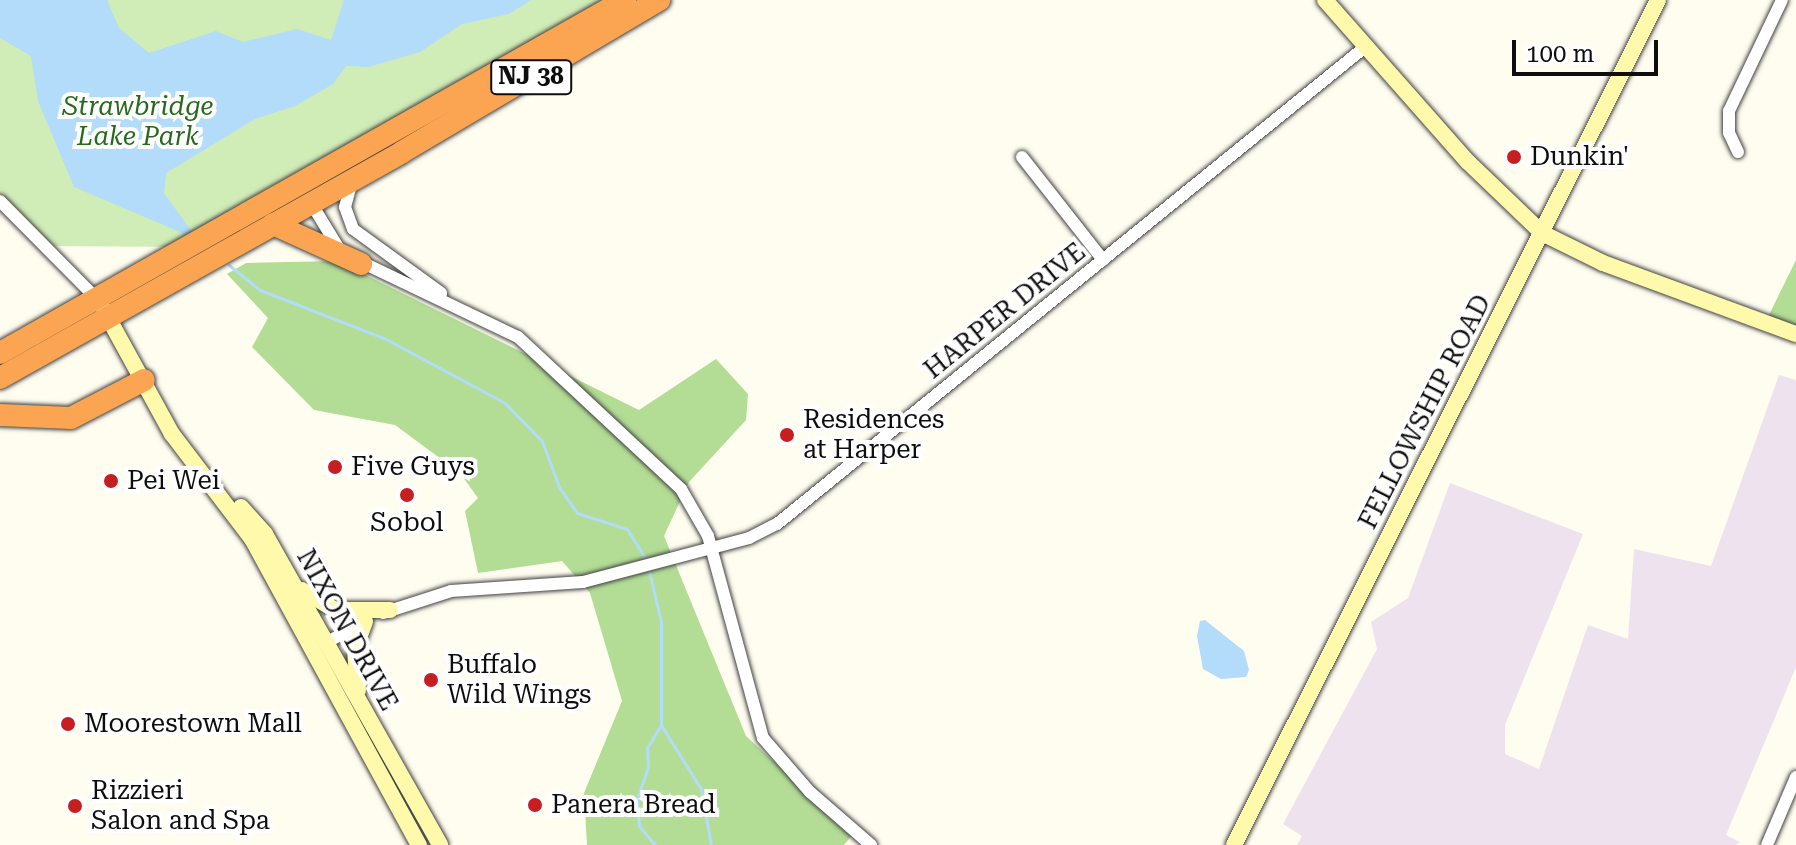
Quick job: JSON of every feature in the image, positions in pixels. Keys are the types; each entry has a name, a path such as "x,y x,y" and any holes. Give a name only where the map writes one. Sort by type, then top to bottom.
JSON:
{"highway":[{"name":"NJ 38","path":"0,378 103,308 371,145 625,0"},
{"name":"NJ 38","path":"0,353 103,308 273,224 352,181 659,0"},
{"path":"311,203 320,184 371,145"},
{"path":"273,224 361,264"},
{"path":"0,415 71,418 144,380"}],"street":[{"path":"1325,0 1467,161 1542,233 1603,263 1796,334"},
{"name":"FELLOWSHIP ROAD","path":"1234,845 1658,0"},
{"path":"1738,152 1729,133 1729,111 1782,0"},
{"name":"HARPER DRIVE","path":"318,645 390,610 451,591 583,582 711,548 777,524 1365,47"},
{"path":"1022,157 1103,260"},
{"path":"352,181 345,207 353,229 460,306"},
{"path":"311,203 331,240 361,264 460,306 518,337 576,386 681,489 711,548 763,738 810,792 871,845"},
{"name":"NIXON DRIVE","path":"3,208 103,308 188,457 252,539 318,645 361,704 440,845"},
{"name":"NIXON DRIVE","path":"188,457 265,534 289,575 318,645 419,845"},
{"path":"289,575 312,599 335,610 390,610"},
{"path":"361,704 354,664 365,622"},
{"path":"1767,845 1796,777"}],"shaded area":[{"path":"1779,375 1796,380 1796,667 1726,835 1740,842 1736,845 1297,845 1302,836 1283,824 1377,649 1371,622 1408,598 1450,483 1583,534 1505,725 1505,754 1539,769 1588,625 1628,639 1634,549 1711,566"}],"green space":[{"name":"Strawbridge Lake Park","path":"0,0 625,0 190,247 46,246 0,198"},
{"path":"1796,260 1796,336 1764,325"},
{"path":"337,261 639,410 716,359 748,394 746,420 689,482 664,536 746,736 853,834 844,845 587,845 584,793 622,701 590,593 562,561 478,573 465,511 478,498 460,473 395,425 314,410 252,347 268,318 227,274 246,263"}],"water":[{"path":"0,0 107,0 119,28 149,53 216,31 243,42 297,29 331,40 344,0 531,0 509,14 462,24 420,52 368,67 346,66 333,84 295,106 255,119 166,173 164,193 192,232 187,235 74,187 38,101 31,56 0,38"},
{"path":"1205,620 1244,651 1249,670 1246,677 1221,679 1203,669 1197,636 1200,621"}],"waterway":[{"path":"229,265 260,290 384,338 505,403 542,441 559,487 577,513 627,529 646,560"},
{"path":"648,567 661,622 661,725 701,789 711,845"},
{"path":"655,845 639,826 637,799 648,767 647,748 661,725"}],"place":[{"name":"Dunkin'","path":"1514,157"},
{"name":"Residences at Harper","path":"787,435"},
{"name":"Five Guys","path":"335,467"},
{"name":"Pei Wei","path":"111,481"},
{"name":"Sobol","path":"407,495"},
{"name":"Buffalo Wild Wings","path":"431,680"},
{"name":"Moorestown Mall","path":"68,724"},
{"name":"Panera Bread","path":"535,805"},
{"name":"Rizzieri Salon and Spa","path":"75,806"}]}
